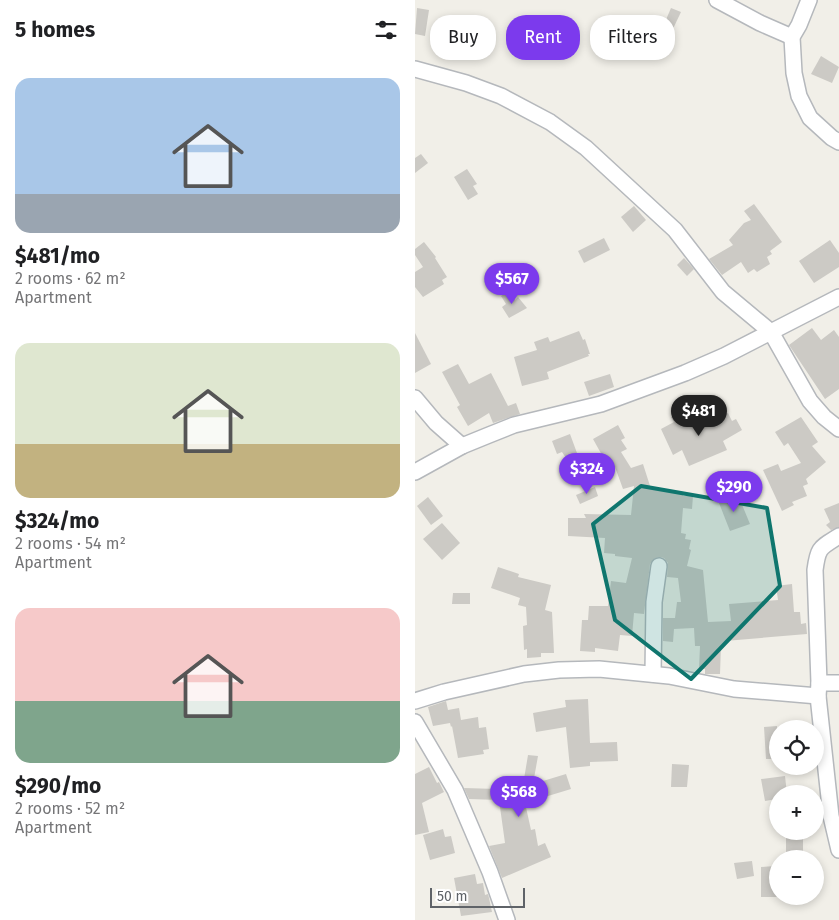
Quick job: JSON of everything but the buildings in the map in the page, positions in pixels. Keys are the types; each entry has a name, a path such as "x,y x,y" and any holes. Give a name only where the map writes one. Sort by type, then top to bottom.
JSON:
{"street":[{"path":"717,0 760,23 792,37"},
{"path":"809,0 792,37 794,72 799,96 810,118 839,142"},
{"path":"415,69 466,83 501,96 550,122 586,148 675,230 723,292 771,332 811,401 824,417 839,429"},
{"path":"415,472 462,446 514,425 601,404 650,387 724,356 839,297"},
{"path":"415,398 436,423 462,446"},
{"path":"839,536 822,546 817,555 815,570 818,690 831,816 839,850"},
{"path":"653,674 654,602 659,566"},
{"path":"415,701 444,692 533,673 559,670 599,669 653,674 734,689 818,690 839,684"},
{"path":"415,722 455,790 490,872 507,920"}],"highlighted area":[{"path":"641,486 767,508 780,586 691,679 615,620 593,524"}]}
